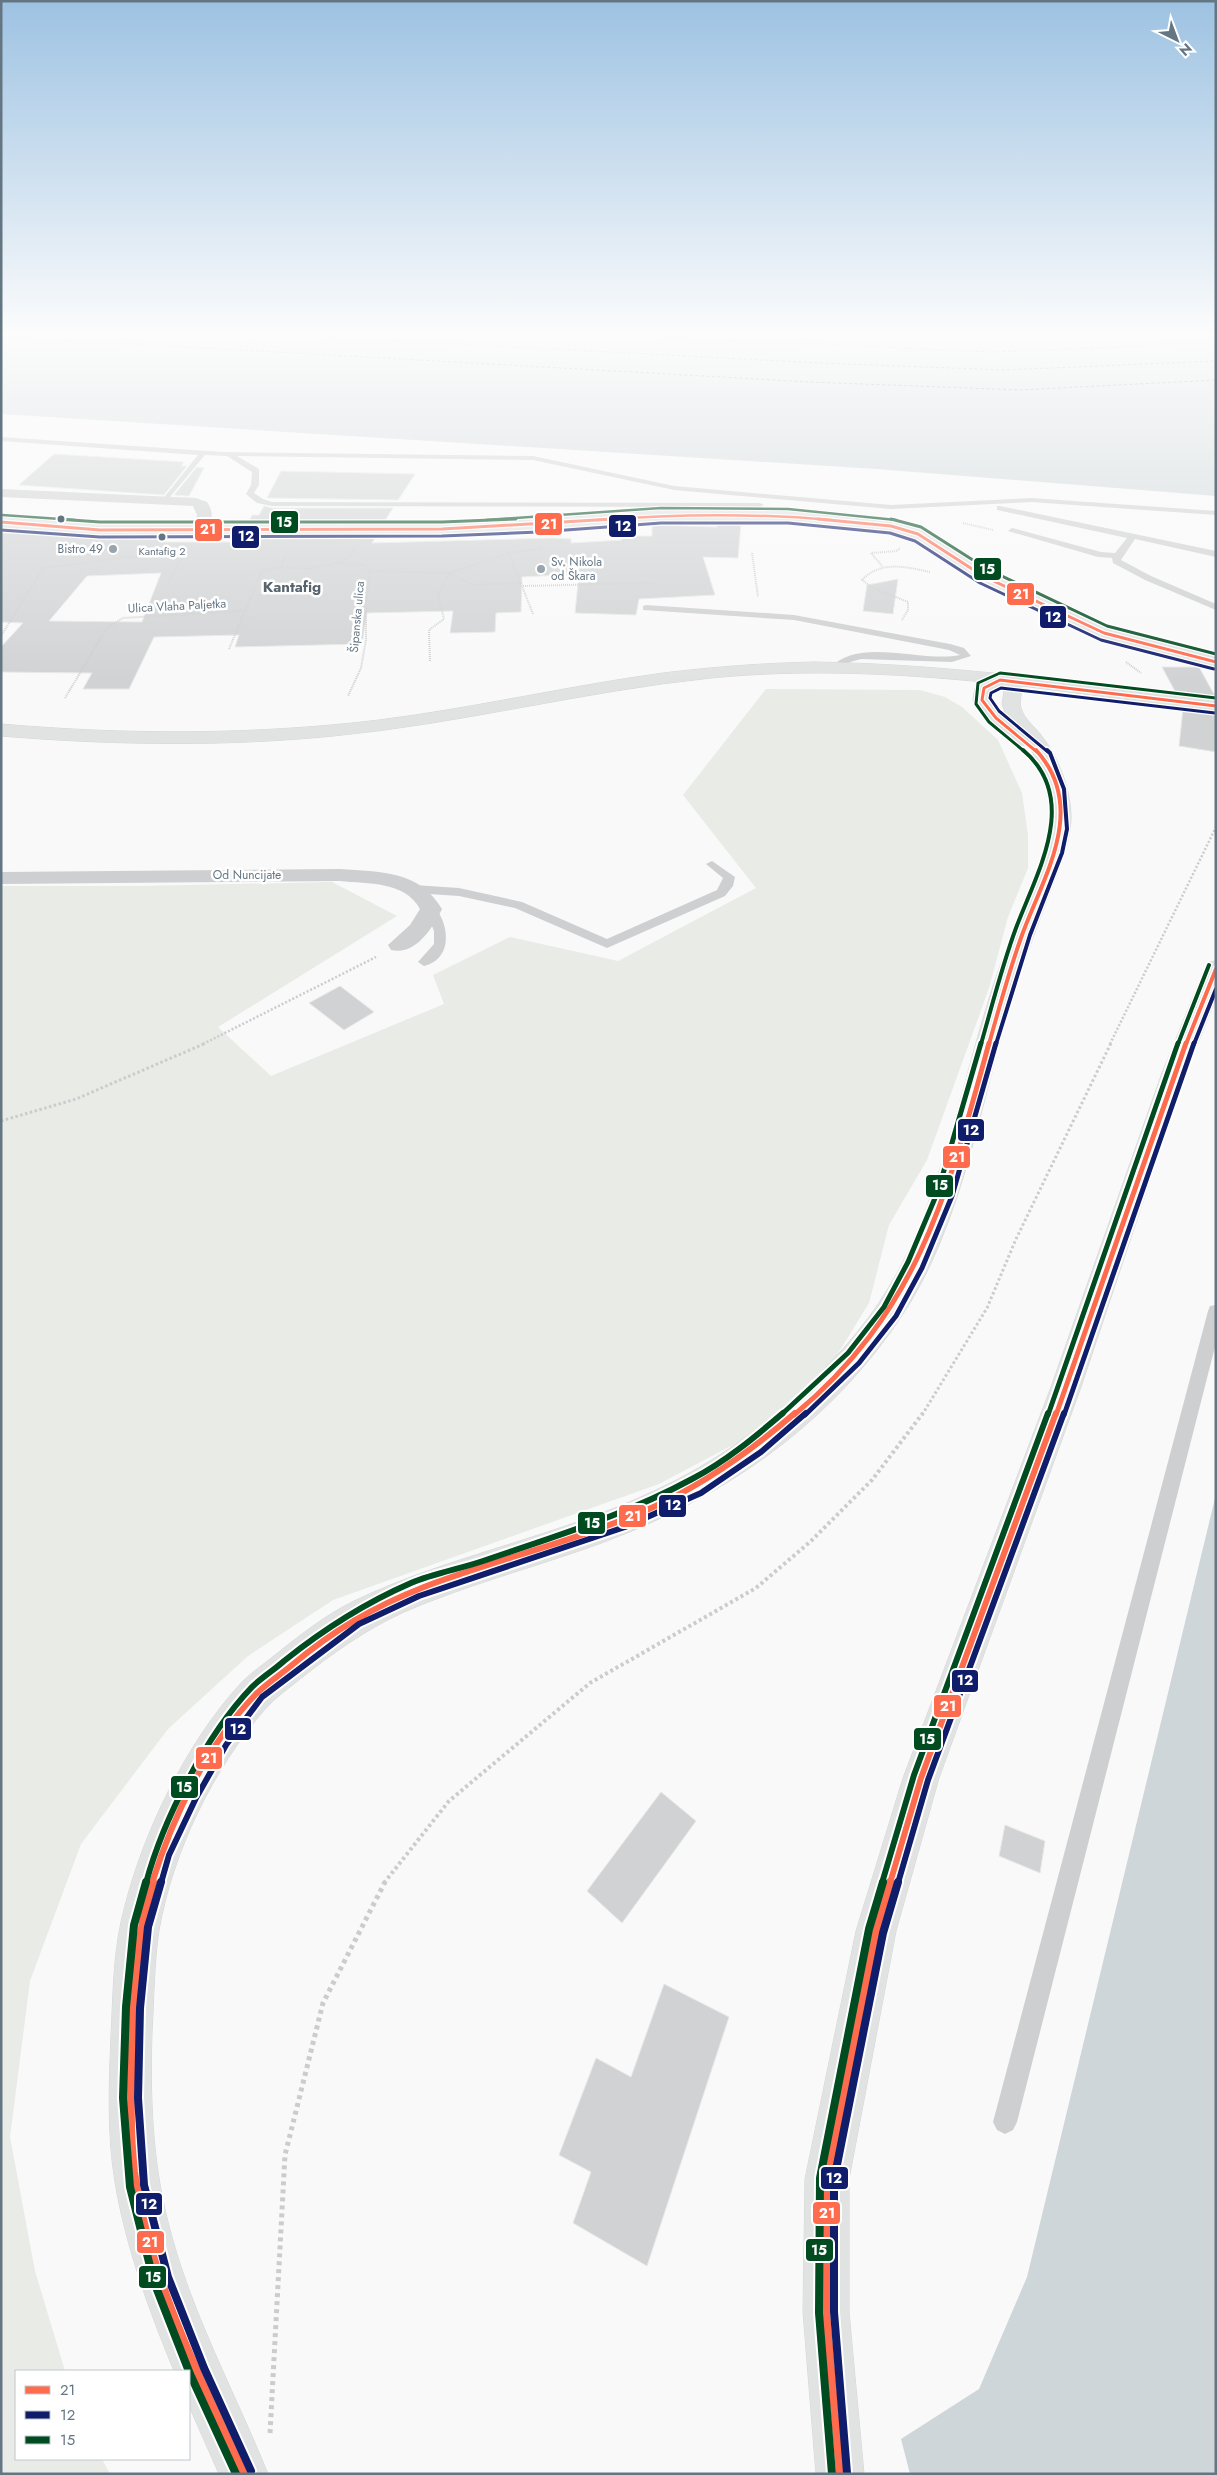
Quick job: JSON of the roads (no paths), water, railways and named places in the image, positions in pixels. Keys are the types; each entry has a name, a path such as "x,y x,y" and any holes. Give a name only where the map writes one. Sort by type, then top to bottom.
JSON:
{"main road":[{"path":"1,522 66,528 141,530 498,527 661,515 788,516 891,526 904,529 930,540 983,576 1104,633 1216,662"},
{"path":"1,730 105,737 178,739 319,732 442,716 611,686 676,677 759,669 835,668 901,670 1007,680 1216,706"},
{"path":"901,670 952,689 990,712 1043,757"},
{"path":"990,712 982,700 984,688 1007,680"},
{"path":"244,2474 197,2370 161,2279 137,2186 130,2098 133,2008 140,1926 162,1852 189,1795 220,1741 257,1692 355,1618 416,1589 491,1566 623,1520 697,1486 756,1446 811,1400 854,1358 890,1311 911,1273 945,1193 1003,993 1055,851 1060,828 1058,790 1033,737 1013,711 1007,680"},
{"path":"840,2474 826,2312 827,2179 876,1931 922,1778 1066,1387 1174,1073 1216,968"}],"street":[{"path":"1,493 51,497 196,502 202,505 206,518 201,529"},
{"name":"Od Nuncijate","path":"1,878 340,875 391,880 414,889 428,900 431,909"},
{"path":"399,945 412,936 426,922 431,909"}],"lane":[{"path":"196,452 533,458 674,488 839,503 891,507 1031,500 1216,513"},
{"path":"165,501 203,453"},
{"path":"223,454 244,462 256,471 255,485 250,494 260,501 272,504 839,503"},
{"path":"962,504 1026,512 1216,554"},
{"path":"1012,531 1101,555 1116,556"},
{"path":"1133,536 1116,556 1116,561 1127,568 1216,607"},
{"path":"646,608 683,612 752,614 834,623 866,632 950,647 961,650 966,656 950,659 900,655 860,656 848,658 835,668"},
{"path":"414,889 459,892 518,906 607,944 721,893 727,886 729,878 712,864"},
{"path":"424,962 435,956 442,944 441,930 431,909"},
{"path":"1005,2122 1216,1311"}],"place":[{"name":"Kantafig 2","path":"162,537"},
{"name":"Bistro 49","path":"113,549"},
{"name":"Sv. Nikola od Škara","path":"541,569"}],"district":[{"name":"Kantafig","path":"292,587"}]}
